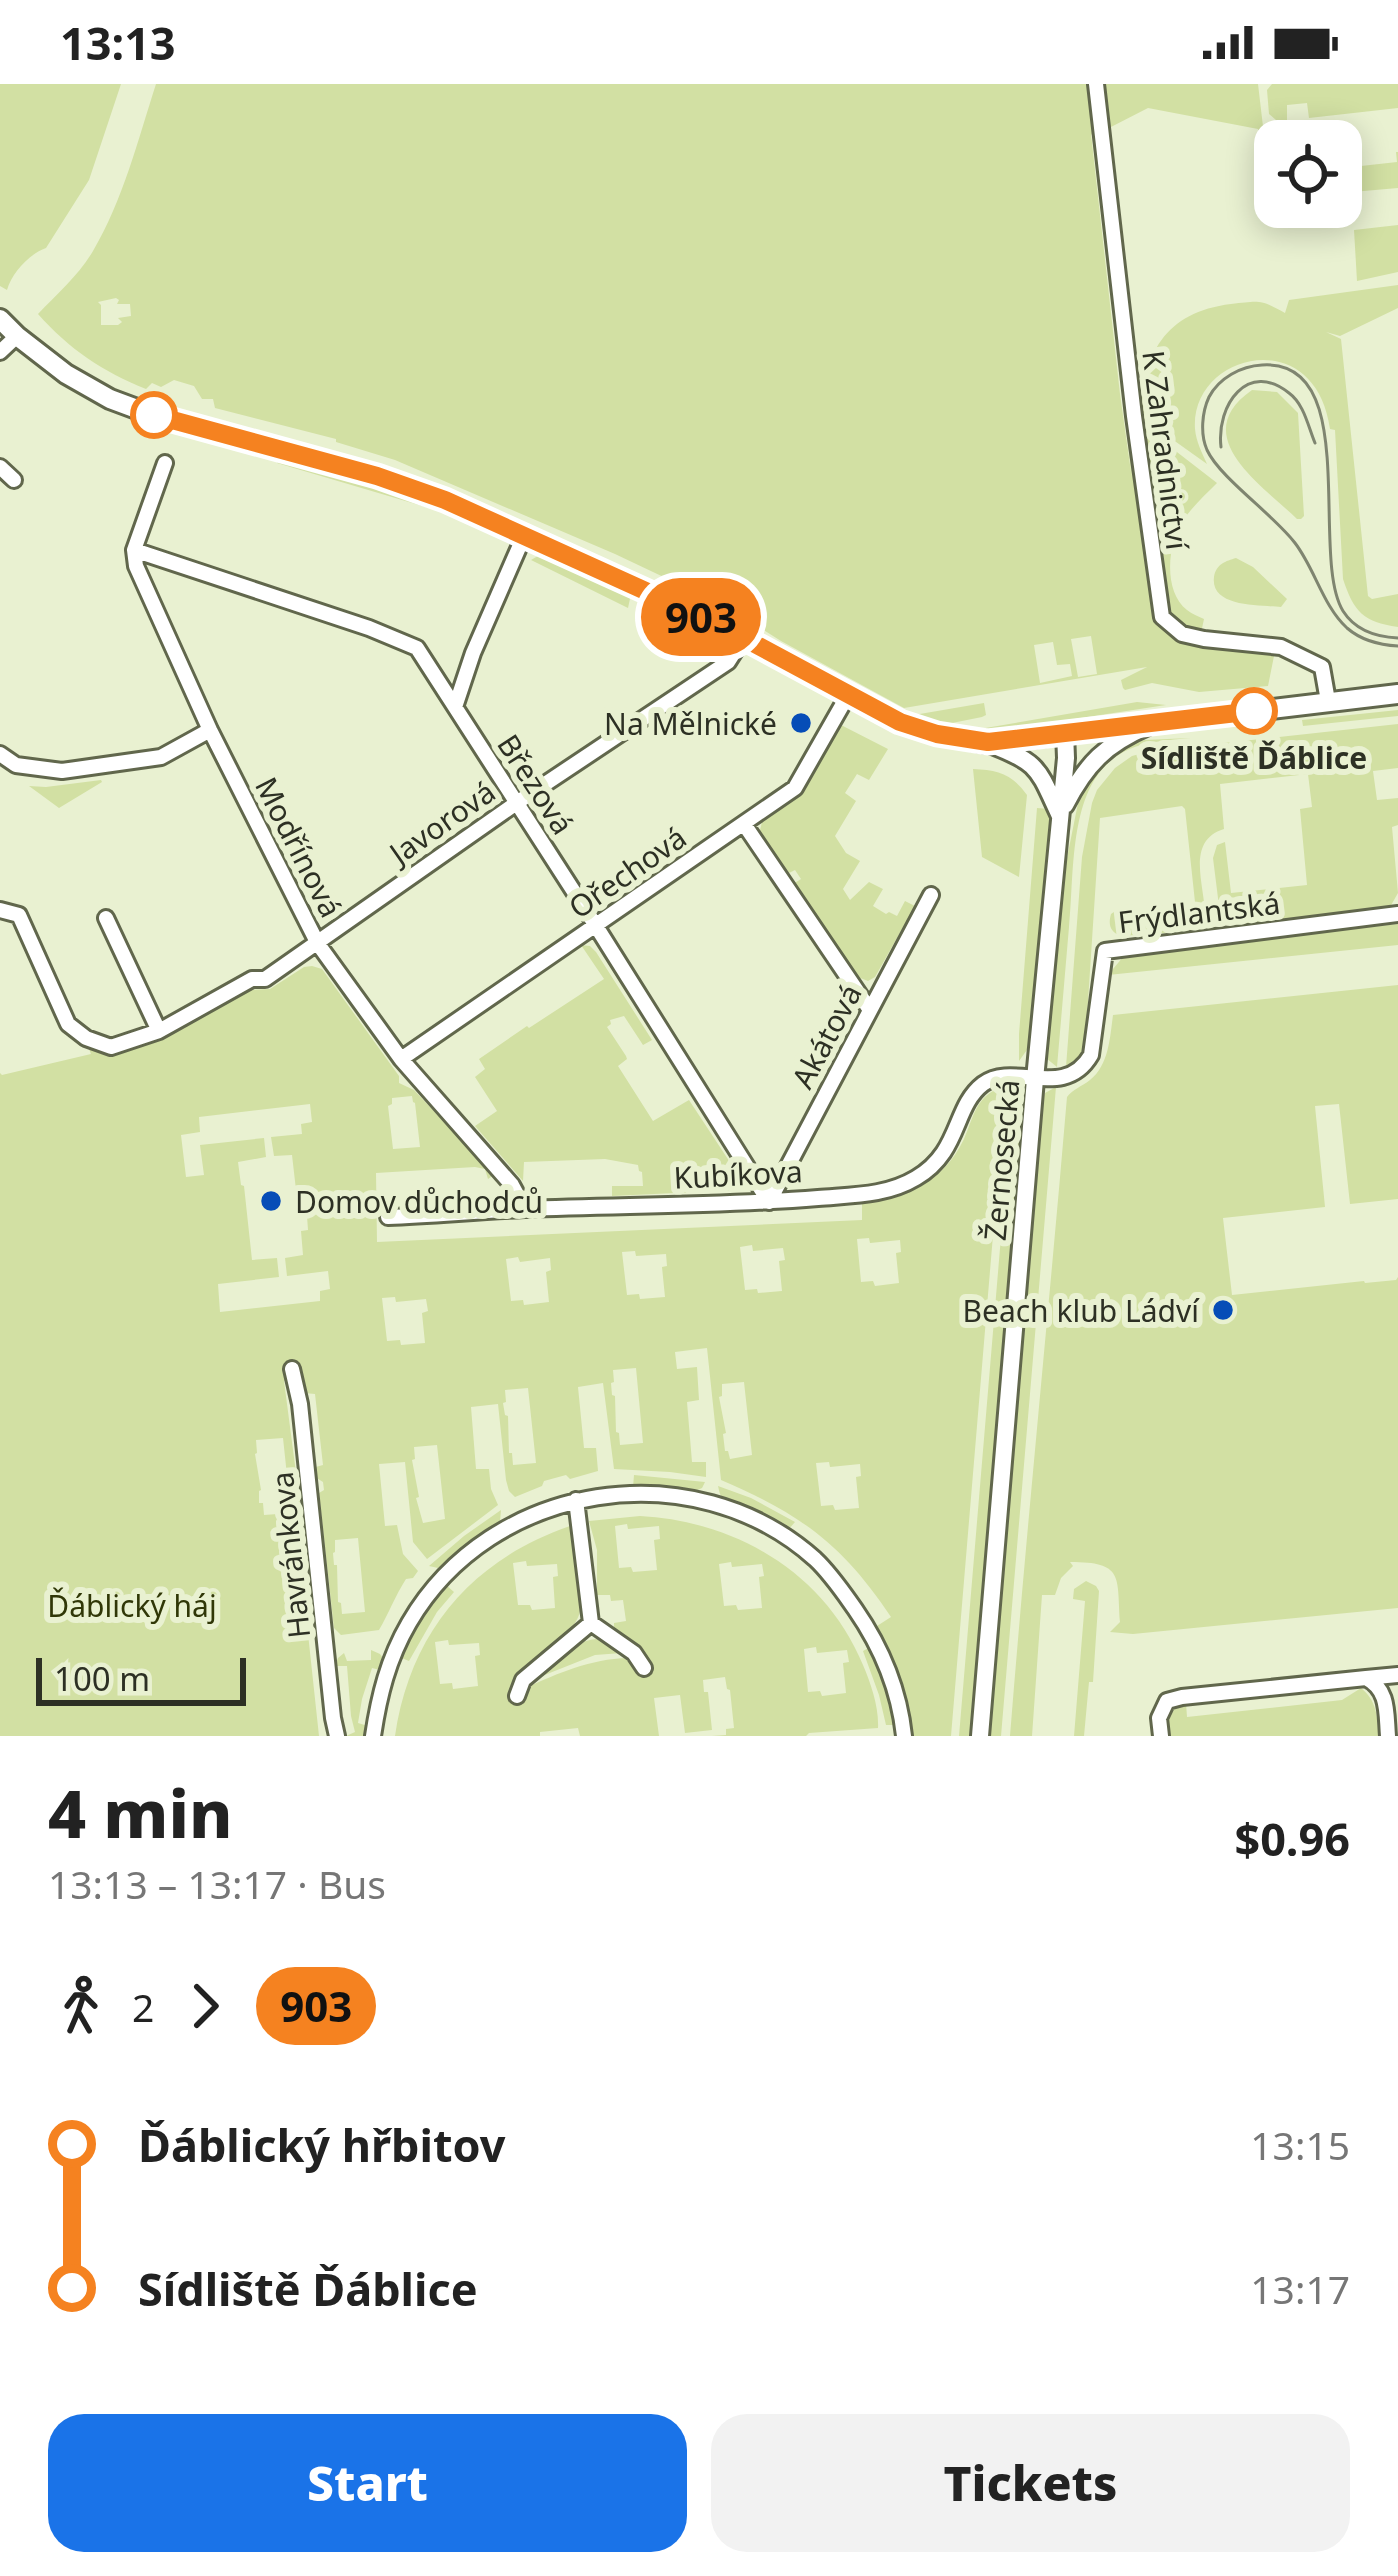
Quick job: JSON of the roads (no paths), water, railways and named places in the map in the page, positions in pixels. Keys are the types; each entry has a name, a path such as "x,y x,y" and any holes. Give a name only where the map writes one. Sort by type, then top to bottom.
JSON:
{"main road":[{"path":"0,319 66,374 110,399 445,500 744,637 848,695 912,727 937,734 988,742 1398,694"}],"street":[{"name":"K Zahradnictví","path":"1096,84 1162,617 1182,634 1281,647 1322,667 1328,701"},
{"path":"0,352 17,336"},
{"path":"134,550 165,463"},
{"path":"0,467 14,480"},
{"path":"454,706 524,536"},
{"name":"Březová","path":"134,550 417,648 769,1202"},
{"name":"Modřínová","path":"134,550 144,586 210,730 318,944 401,1059 512,1185 525,1209"},
{"name":"Javorová","path":"0,910 19,915 68,1024 86,1038 111,1047 159,1031 252,979 265,979 318,944 515,803 728,662 744,637"},
{"name":"Ořechová","path":"401,1059 795,788 848,695"},
{"path":"1060,817 1092,761 1129,734 1158,722"},
{"path":"0,754 16,765 62,771 161,757 210,730"},
{"name":"Žernosecká","path":"980,1736 1065,732"},
{"path":"988,742 1034,767 1045,779 1060,817"},
{"path":"744,824 870,1010"},
{"name":"Akátová","path":"769,1202 932,895"},
{"name":"Frýdlantská","path":"1035,1078 1070,1076 1083,1070 1091,1055 1105,950 1398,914"},
{"path":"106,918 159,1031"},
{"name":"Kubíkova","path":"388,1217 769,1202 892,1190 932,1167 948,1148 981,1085 996,1077 1035,1078"},
{"name":"Havránkova","path":"292,1369 300,1404 337,1736"},
{"path":"373,1736 385,1677 411,1619 440,1581 476,1549 516,1521 576,1500 649,1493 709,1502 750,1516 818,1562 874,1637 894,1683 904,1736"},
{"path":"576,1500 591,1623 634,1653 644,1667"},
{"path":"517,1696 523,1680 591,1623"},
{"path":"1161,1736 1160,1718 1168,1701 1182,1697 1398,1675"},
{"path":"1366,1678 1379,1684 1385,1699 1388,1736"}],"tram line":[{"path":"1398,638 1367,631 1343,611 1330,548 1323,425 1312,393 1293,371 1262,365 1231,374 1213,390 1205,409 1207,450 1295,543 1347,628 1371,642 1398,646"},
{"path":"1221,447 1230,403 1238,392 1260,382 1274,384 1294,398 1315,443"}],"place":[{"name":"Sídliště Ďáblice","path":"1254,711"},
{"name":"Na Mělnické","path":"801,723"},
{"name":"Domov důchodců","path":"271,1201"},
{"name":"Beach klub Ládví","path":"1223,1310"}],"park label":[{"name":"Ďáblický háj","path":"132,1605"}]}
